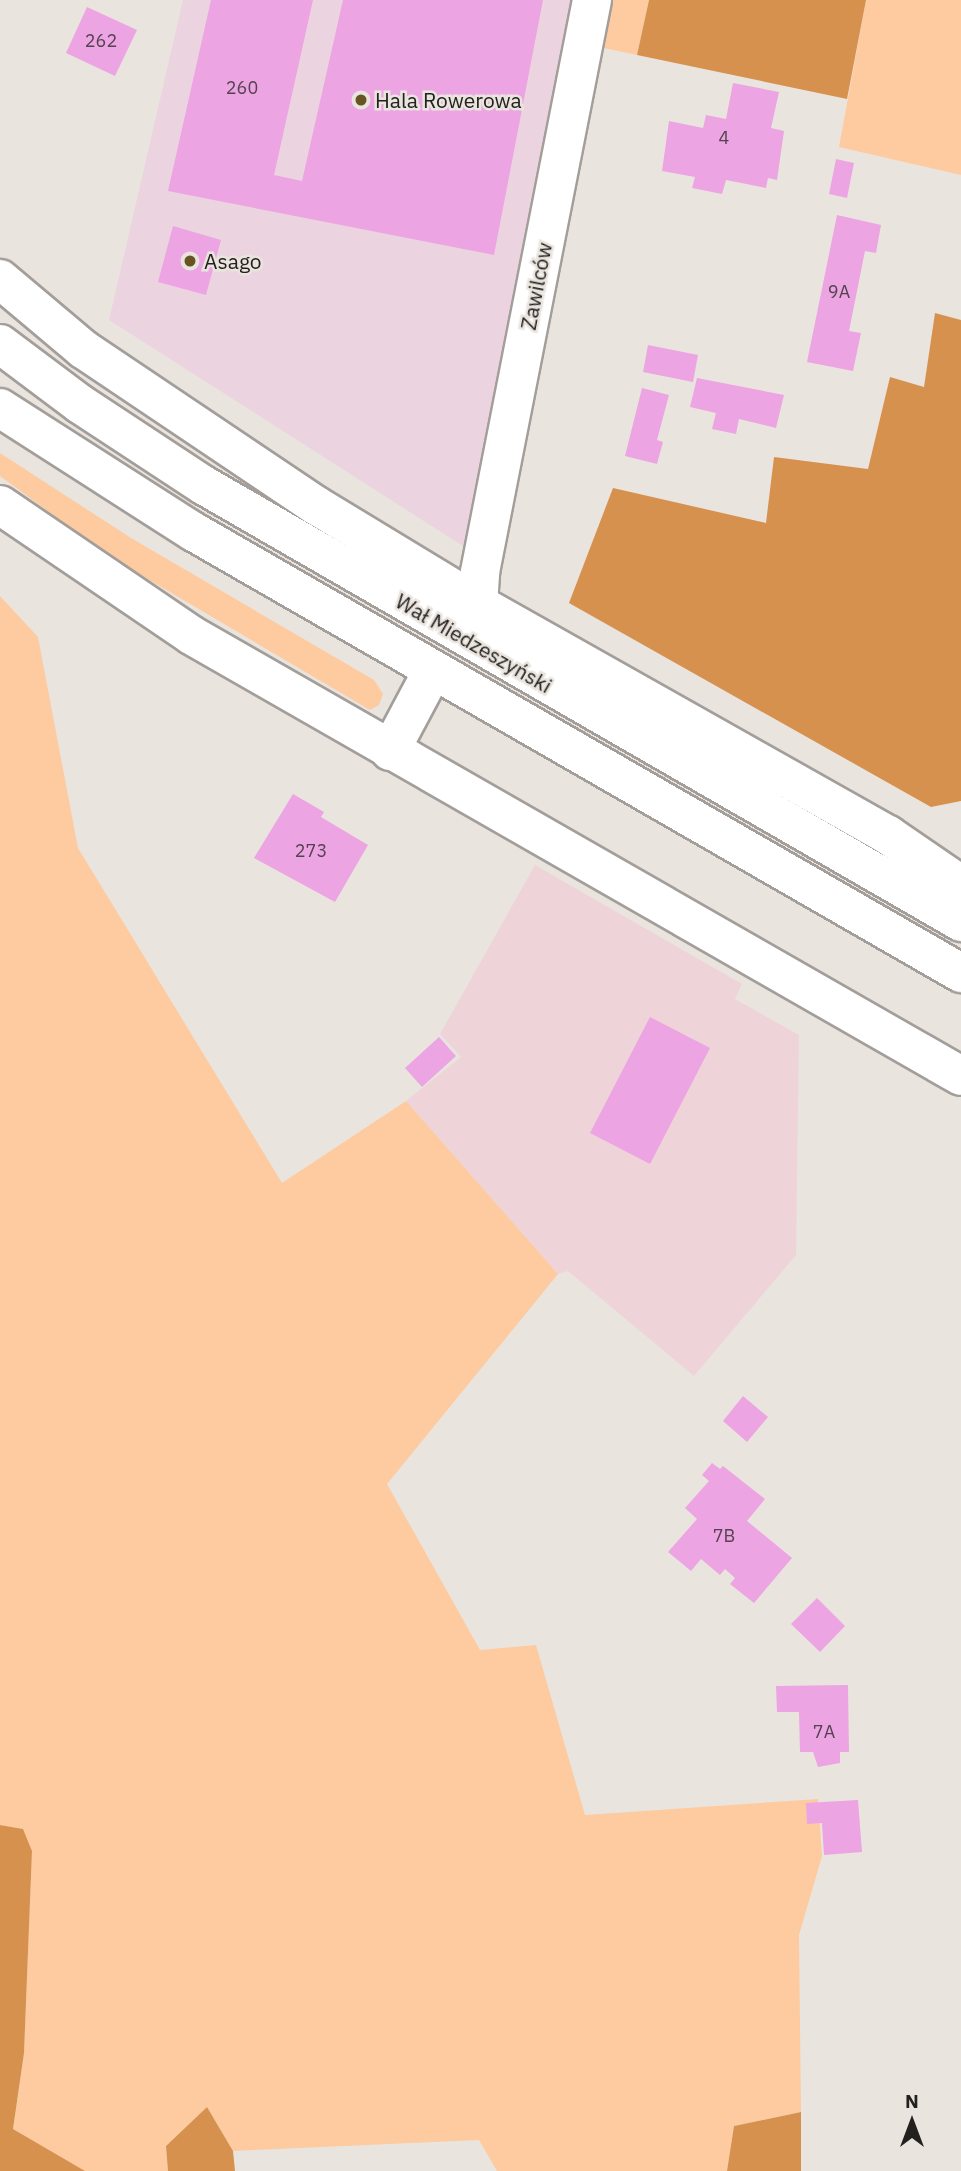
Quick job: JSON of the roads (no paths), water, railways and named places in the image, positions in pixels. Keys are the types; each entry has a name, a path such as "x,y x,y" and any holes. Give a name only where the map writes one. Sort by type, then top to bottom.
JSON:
{"main road":[{"name":"Zawilców","path":"479,588 592,0"},
{"path":"0,279 83,349 194,427 479,588 888,835 961,885"},
{"name":"Wał Miedzeszyński","path":"0,344 80,404 205,486 961,922"},
{"name":"Wał Miedzeszyński","path":"0,408 146,503 961,974"},
{"path":"0,505 181,628 390,751 961,1076"},
{"path":"390,751 433,670"},
{"path":"888,835 944,854 961,854"}],"place":[{"name":"Hala Rowerowa","path":"361,100"},
{"name":"Asago","path":"190,261"}]}
